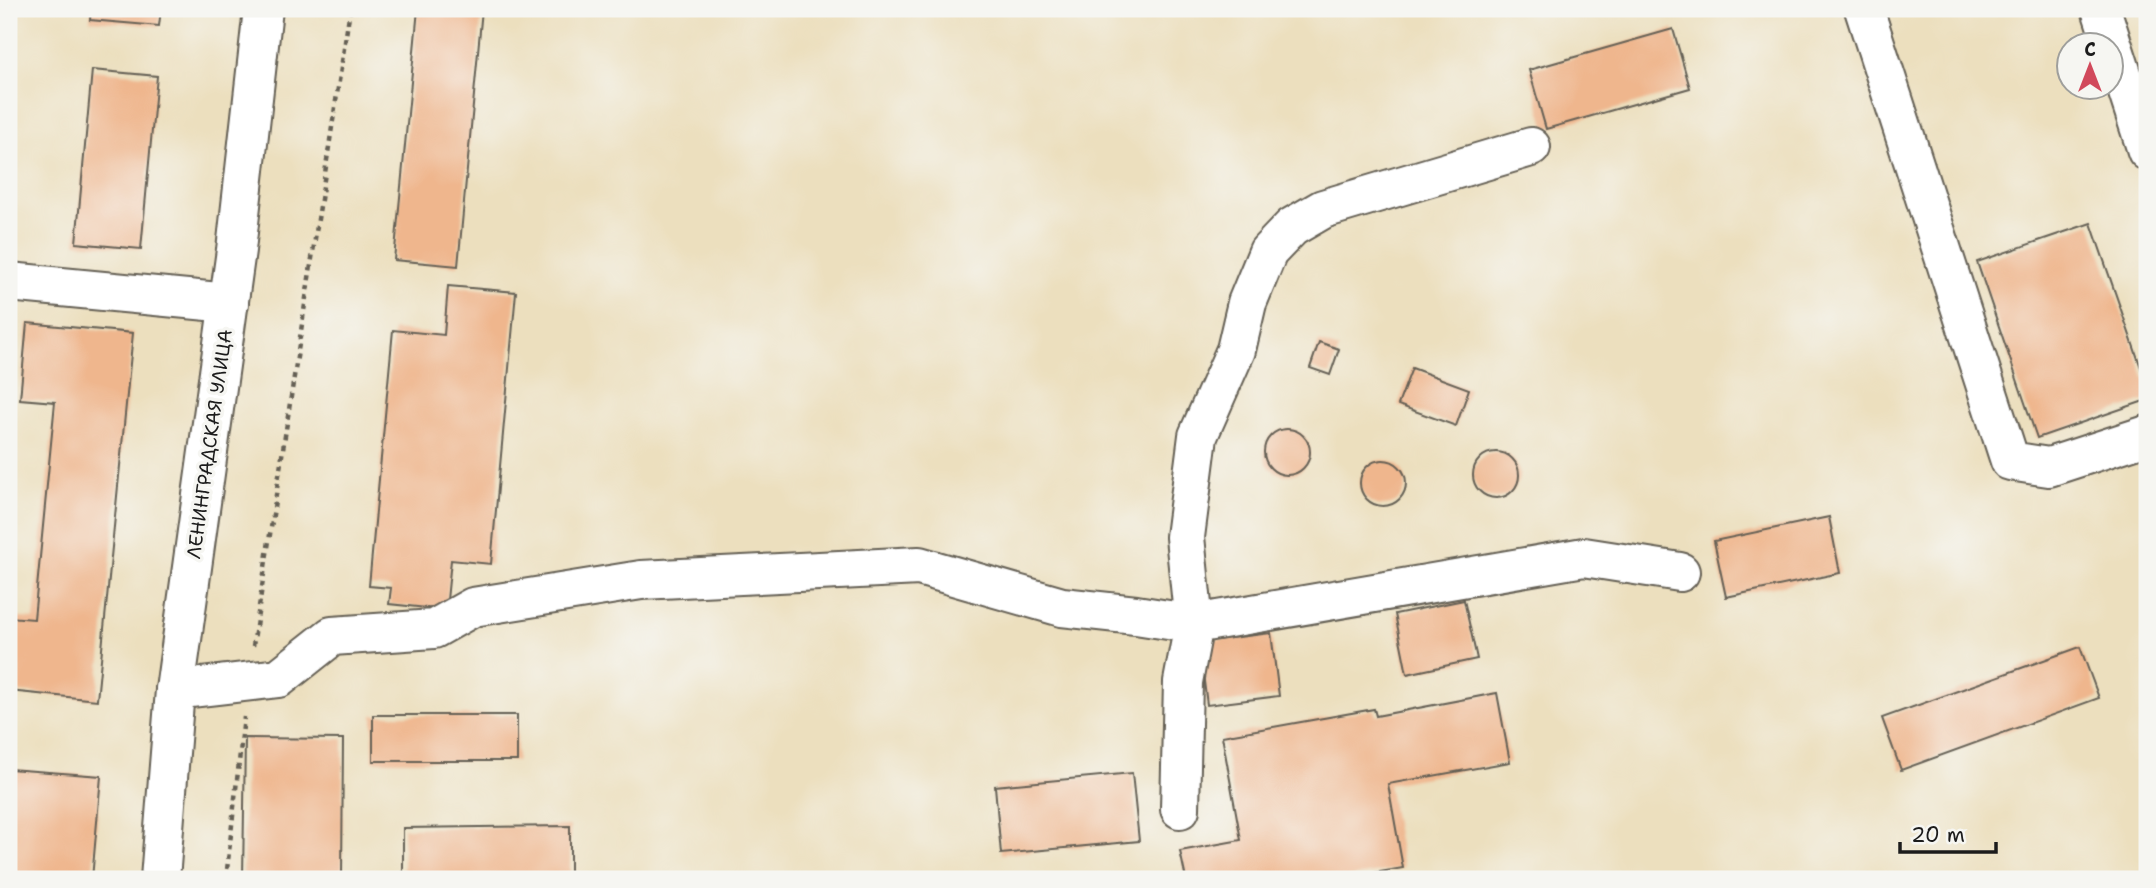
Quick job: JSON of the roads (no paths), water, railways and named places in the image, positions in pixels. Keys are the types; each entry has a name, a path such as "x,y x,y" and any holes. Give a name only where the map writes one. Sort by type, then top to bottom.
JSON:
{"main road":[{"name":"ЛЕНИНГРАДСКАЯ УЛИЦА","path":"160,879 175,690 229,303 263,9"},
{"path":"1864,9 2010,461 2049,467 2147,435"},
{"path":"2101,9 2147,151"},
{"path":"1180,809 1183,682 1194,624 1185,537 1198,436 1236,350 1247,303 1268,252 1292,227 1323,209 1531,147"},
{"path":"9,282 229,303"},
{"path":"175,690 279,677 332,636 434,629 473,607 641,580 919,566 1062,607 1194,624 1584,557 1680,572"}]}
